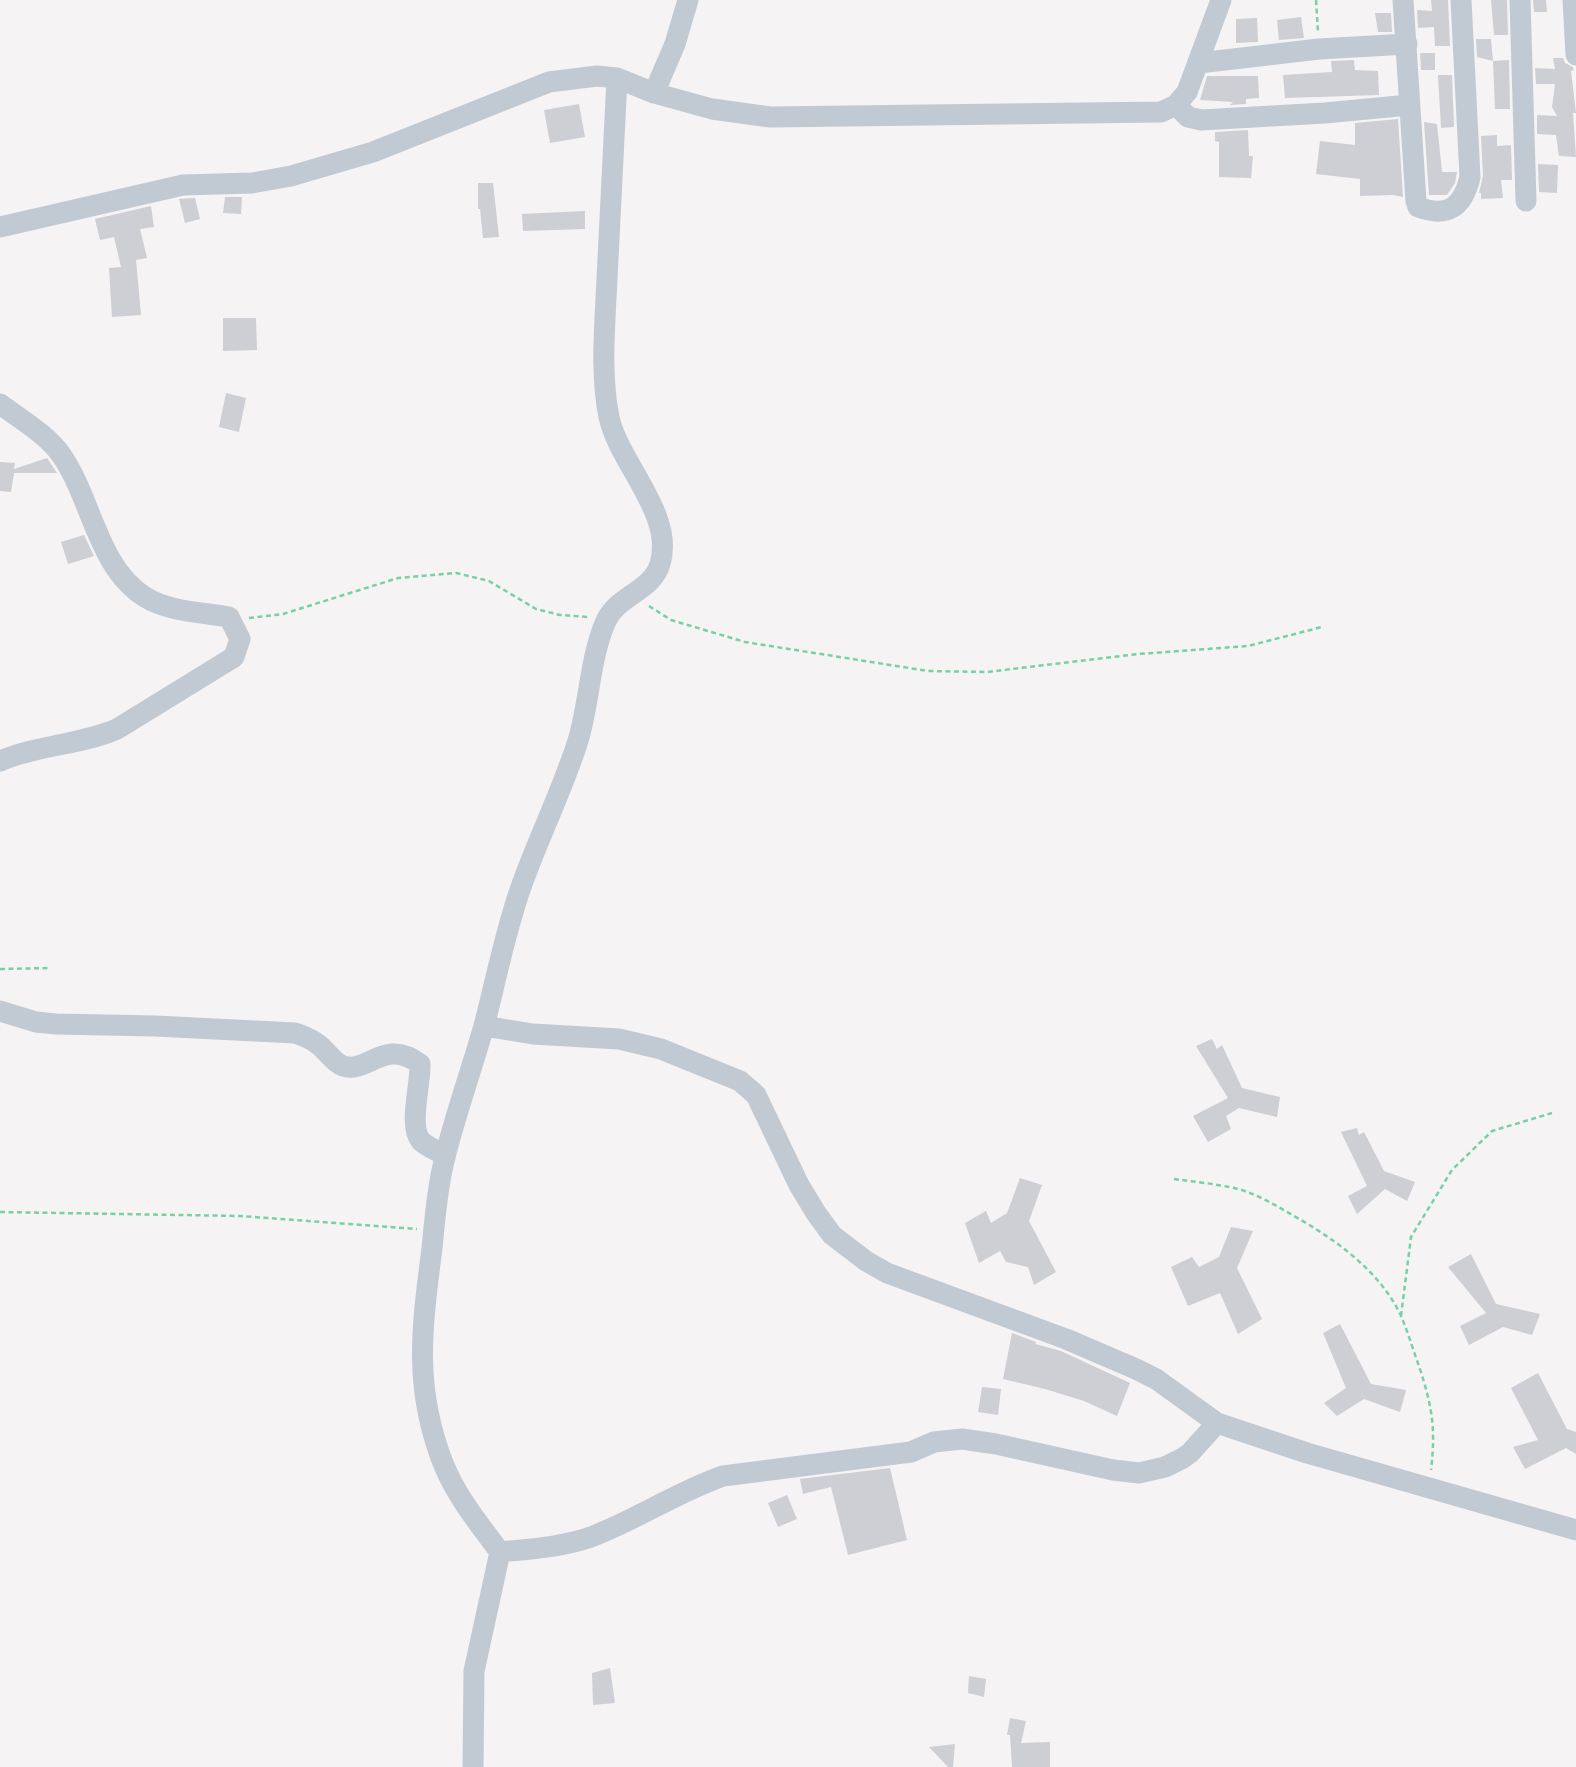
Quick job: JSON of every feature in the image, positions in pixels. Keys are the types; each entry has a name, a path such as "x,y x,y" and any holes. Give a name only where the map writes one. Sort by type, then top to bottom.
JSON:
{"street":[{"path":"654,93 675,44 688,0"},
{"path":"0,227 183,185 252,183 291,176 373,152 549,82 597,76 617,78 654,93 712,109 770,117 1161,112 1176,105 1187,92 1221,0"},
{"path":"1403,0 1416,201 1418,207 1427,211 1452,209 1460,204 1471,170 1461,0"},
{"path":"1520,0 1526,201"},
{"path":"1573,0 1576,55"},
{"path":"1199,63 1319,48 1407,44"},
{"path":"473,1767 474,1671 500,1552 466,1507 442,1462 423,1381 421,1337 445,1155 484,1026 520,890 576,747 605,622 611,611 653,577 660,564 662,545 659,521 613,433 606,399 606,302 617,78"},
{"path":"1176,105 1188,117 1213,120 1409,105"},
{"path":"0,404 60,453 89,508 108,558 125,582 146,598 168,607 229,617 240,639 234,657 107,733 20,753 0,761"},
{"path":"0,1011 36,1022 56,1024 295,1033 319,1045 342,1066 351,1067 391,1053 414,1060 420,1065 421,1074 415,1120 417,1133 422,1142 445,1155"},
{"path":"484,1026 533,1034 619,1039 661,1049 740,1081 756,1095 783,1154 816,1213 844,1246 887,1273 1066,1339 1136,1369 1164,1385 1217,1423 1307,1453 1576,1530"},
{"path":"500,1552 562,1544 591,1537 723,1475 911,1452 934,1442 953,1439 996,1444 1113,1470 1139,1473 1165,1467 1183,1458 1217,1423"}],"path":[{"path":"1317,0 1319,48"},
{"path":"229,617 260,618 283,614 398,578 456,573 489,581 536,609 605,622"},
{"path":"631,594 671,620 745,642 928,671 987,672 1138,654 1248,646 1322,627"},
{"path":"0,969 49,968"},
{"path":"1401,1315 1411,1237 1452,1170 1492,1131 1552,1113"},
{"path":"1174,1179 1243,1191 1266,1200 1317,1229 1346,1251 1380,1284 1401,1315 1429,1396 1435,1439 1430,1488"},
{"path":"0,1212 240,1216 413,1228 433,1234"}],"building":[{"path":"1431,0 1448,0 1450,46 1435,46 1434,27 1418,28 1417,10 1432,11"},
{"path":"1491,0 1507,0 1508,35 1494,35"},
{"path":"1533,0 1546,0 1547,12 1534,12"},
{"path":"1375,13 1391,13 1392,32 1378,32"},
{"path":"1301,17 1304,38 1279,40 1277,20"},
{"path":"1257,18 1258,42 1236,43 1236,19"},
{"path":"1476,39 1491,39 1493,61 1477,57"},
{"path":"1420,53 1435,53 1435,70 1421,70"},
{"path":"1553,58 1563,58 1574,70 1571,71 1576,113 1573,113 1576,157 1559,156 1556,135 1537,134 1537,115 1557,116 1552,107 1555,84 1536,84 1535,68 1555,69"},
{"path":"1354,60 1355,70 1378,71 1379,95 1285,98 1283,75 1332,72 1331,61"},
{"path":"1509,60 1510,109 1495,109 1493,61"},
{"path":"1438,75 1452,75 1454,127 1441,128"},
{"path":"1207,76 1258,76 1259,98 1246,99 1246,104 1230,105 1233,102 1200,100"},
{"path":"579,104 585,137 550,143 544,110"},
{"path":"1398,119 1403,197 1360,196 1360,179 1316,174 1320,141 1355,145 1355,123"},
{"path":"1424,122 1437,124 1442,172 1457,172 1455,183 1447,195 1429,195"},
{"path":"1248,130 1249,156 1253,156 1251,178 1219,177 1219,142 1215,141 1215,132"},
{"path":"1497,135 1497,146 1511,145 1512,180 1501,180 1503,198 1481,199 1481,136"},
{"path":"1538,164 1558,165 1557,193 1539,192"},
{"path":"478,183 493,183 499,237 483,238 478,209"},
{"path":"225,197 242,197 241,214 223,213"},
{"path":"195,198 200,219 185,223 179,199"},
{"path":"151,206 154,227 140,229 147,258 136,260 141,315 112,317 109,268 121,267 114,237 100,240 95,219"},
{"path":"585,211 585,229 523,231 522,214"},
{"path":"223,318 256,318 257,350 223,351"},
{"path":"226,393 246,398 239,432 219,427"},
{"path":"47,458 57,473 14,473 11,492 0,491 0,462 15,463 14,469"},
{"path":"84,535 94,556 68,564 61,542"},
{"path":"1212,1039 1217,1049 1222,1045 1242,1088 1280,1097 1277,1117 1239,1108 1226,1116 1231,1129 1208,1142 1193,1116 1228,1098 1196,1046"},
{"path":"1357,1128 1359,1135 1364,1132 1384,1171 1415,1182 1407,1201 1385,1189 1357,1214 1348,1196 1367,1186 1341,1132"},
{"path":"1020,1178 1042,1185 1029,1221 1056,1272 1034,1285 1028,1267 1006,1262 1000,1251 979,1263 965,1223 986,1211 991,1223 1007,1213"},
{"path":"1231,1227 1253,1231 1237,1268 1262,1319 1238,1334 1220,1293 1188,1306 1171,1267 1192,1257 1199,1267 1219,1257"},
{"path":"1471,1254 1496,1304 1540,1314 1532,1335 1503,1327 1469,1345 1460,1326 1486,1313 1448,1267"},
{"path":"1340,1324 1371,1384 1406,1390 1400,1412 1364,1399 1337,1416 1324,1403 1346,1388 1323,1333"},
{"path":"1012,1333 1036,1342 1035,1344 1061,1351 1130,1383 1117,1416 1084,1401 1003,1379"},
{"path":"1538,1373 1567,1429 1576,1432 1576,1454 1566,1448 1525,1469 1513,1447 1538,1440 1511,1388"},
{"path":"982,1387 1001,1389 998,1415 978,1412"},
{"path":"890,1468 907,1540 848,1555 831,1487 803,1494 800,1479"},
{"path":"787,1495 797,1519 778,1527 768,1503"},
{"path":"610,1668 615,1703 593,1705 592,1673"},
{"path":"969,1676 986,1679 984,1697 968,1693"},
{"path":"1010,1718 1026,1721 1021,1743 1050,1742 1050,1767 1012,1767 1010,1735 1007,1735"},
{"path":"955,1744 953,1767 948,1767 929,1747"}]}
